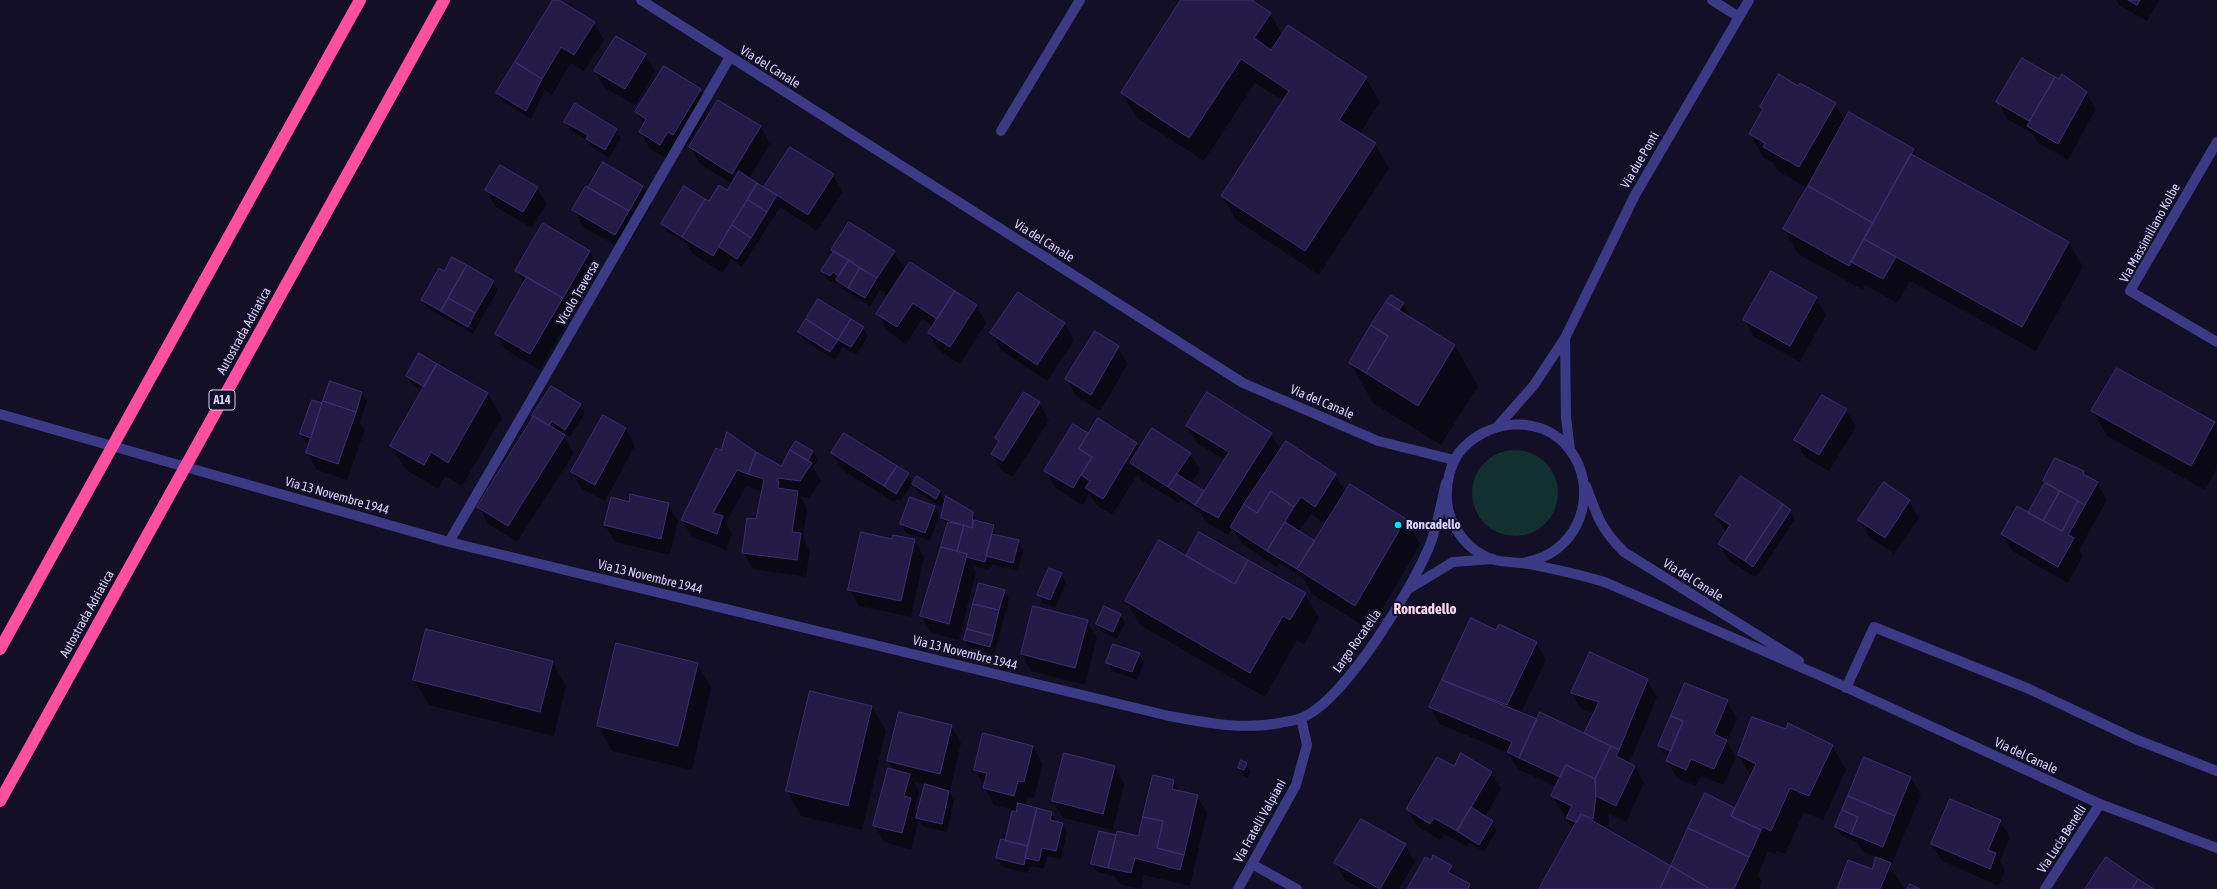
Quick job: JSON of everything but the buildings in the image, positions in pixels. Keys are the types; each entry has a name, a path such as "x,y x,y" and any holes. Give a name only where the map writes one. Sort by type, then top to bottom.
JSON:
{"highway":[{"path":"0,649 360,0"},
{"name":"Autostrada Adriatica","path":"0,801 444,0"}],"street":[{"name":"Via del Canale","path":"641,0 1243,383 1378,441 1454,460"},
{"path":"1001,131 1080,0"},
{"path":"1712,0 1739,17"},
{"name":"Via due Ponti","path":"1498,426 1534,385 1565,338 1635,195 1749,0"},
{"name":"Vicolo Traversa","path":"449,542 730,57"},
{"name":"Via Massimiliano Kolbe","path":"2217,142 2130,291 2217,342"},
{"name":"Via due Ponti","path":"1565,338 1566,418 1570,450"},
{"name":"Via 13 Novembre 1944","path":"0,414 449,542 1169,716 1221,726 1258,727 1301,718"},
{"path":"1518,424 1538,427 1555,436 1570,450 1581,471 1585,492 1582,512 1574,531 1560,547 1543,558 1522,563 1493,559 1453,562 1410,588 1431,542 1446,483 1454,460 1465,445 1480,433 1498,426 1518,424"},
{"name":"Via del Canale","path":"1581,471 1599,522 1608,536 1624,552 1828,679"},
{"path":"1446,483 1448,508 1456,530 1472,548 1493,559"},
{"name":"Via del Canale","path":"1522,563 1581,575 1607,583 1828,679 2100,804 2217,848"},
{"name":"Largo Rocatella","path":"1301,718 1320,707 1348,679 1410,588"},
{"path":"1846,688 1874,628 2027,688 2134,739 2217,771"},
{"name":"Via Fratelli Valpiani","path":"1238,889 1296,785 1308,745 1301,718"},
{"name":"Via Lucia Benelli","path":"2045,889 2100,804"},
{"path":"1252,864 1297,889"}],"green space":[{"path":"1515,450 1532,453 1546,462 1555,476 1558,493 1555,510 1546,524 1532,533 1515,536 1498,533 1484,524 1475,510 1472,493 1475,476 1484,462 1498,453"}],"place":[{"name":"Roncadello","path":"1398,525"}],"district":[{"name":"Roncadello","path":"1425,609"}]}
